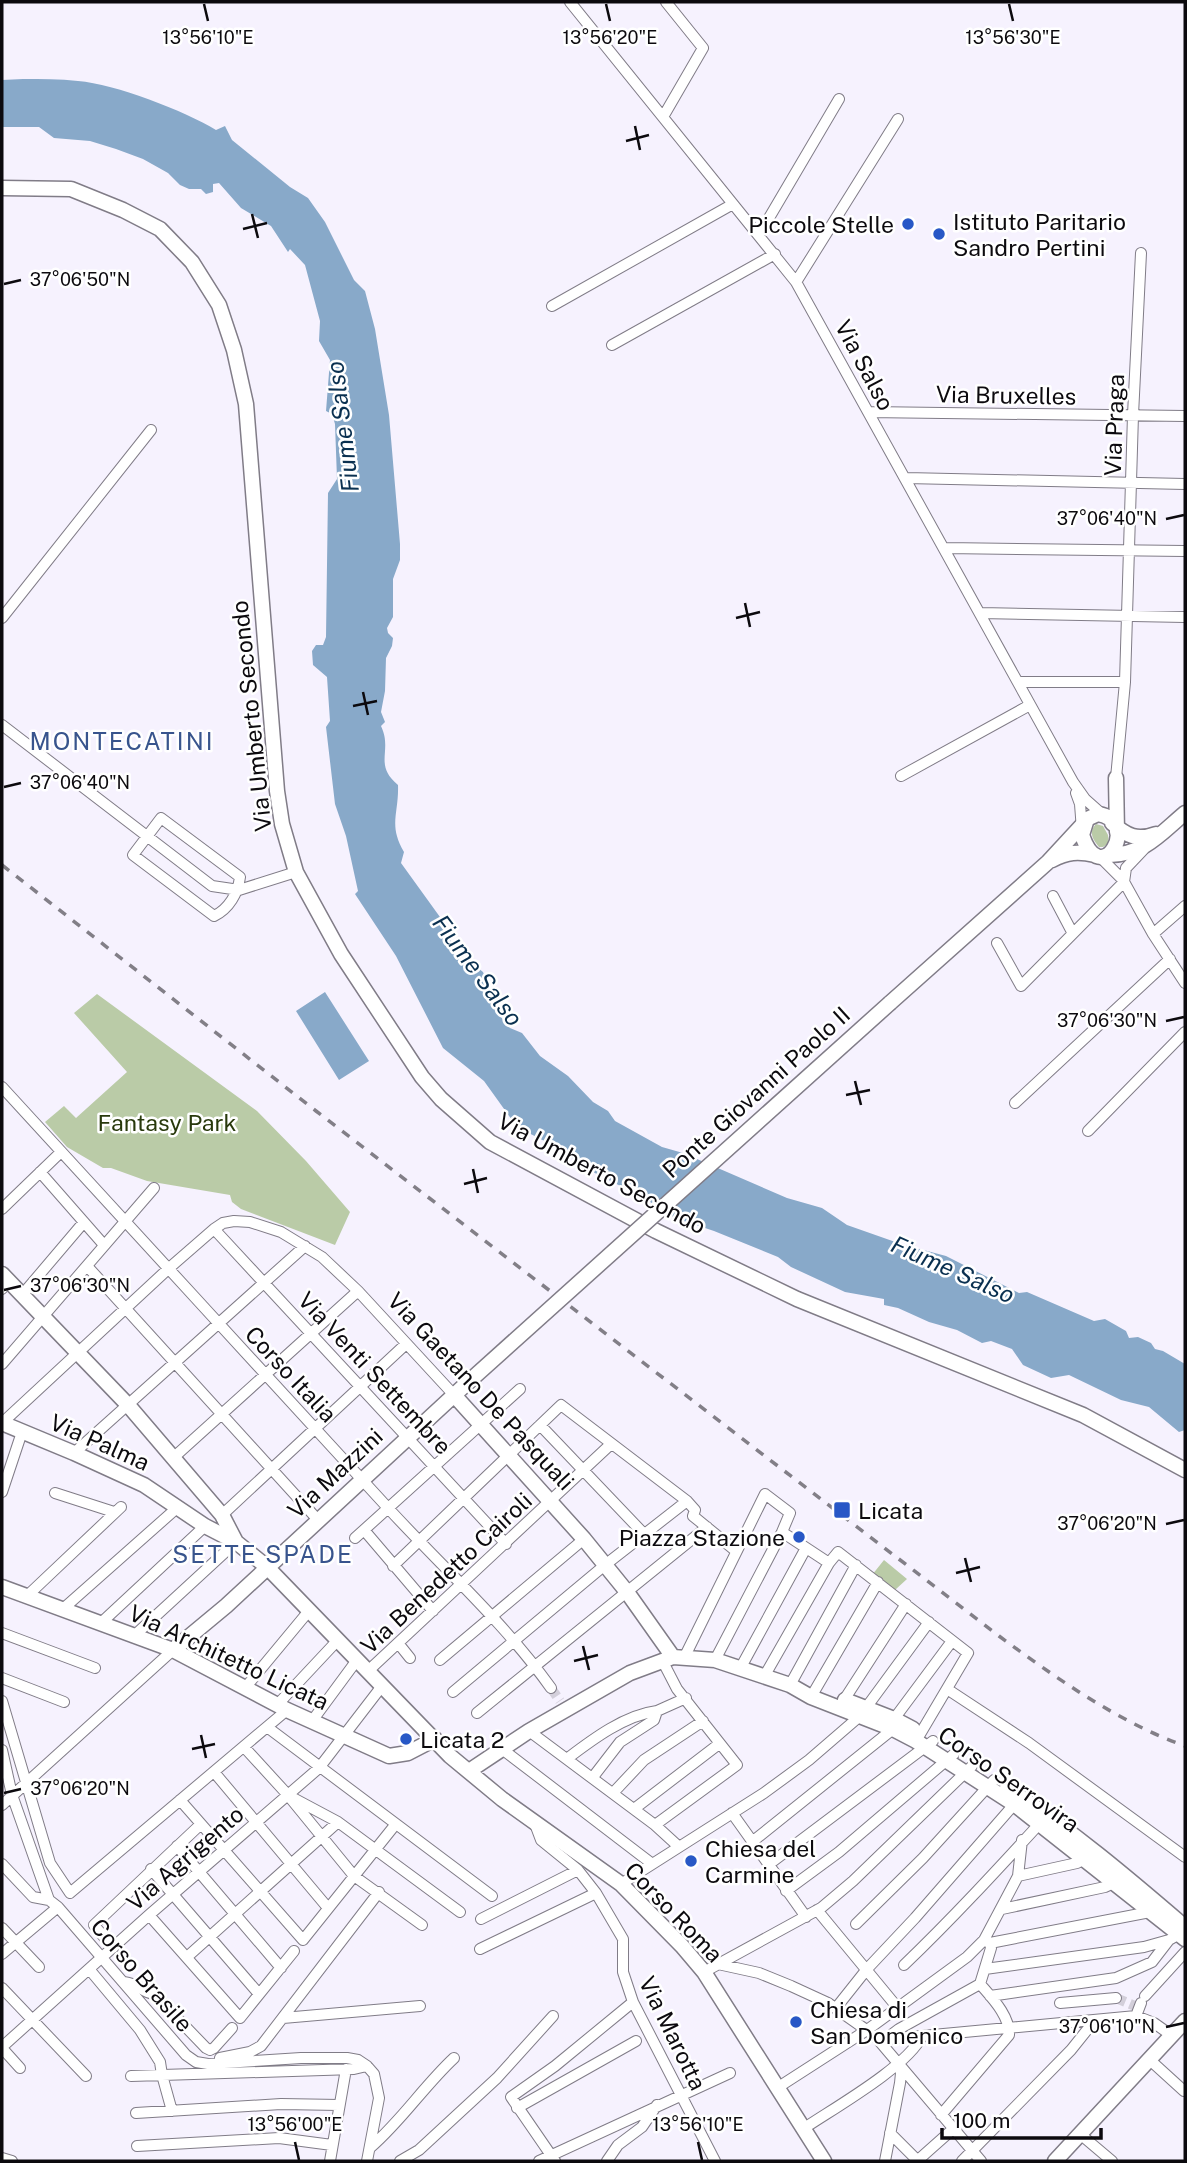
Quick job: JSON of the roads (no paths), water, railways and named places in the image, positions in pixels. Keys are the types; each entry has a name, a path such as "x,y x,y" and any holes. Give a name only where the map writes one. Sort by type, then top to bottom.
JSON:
{"main road":[{"name":"Via Umberto Secondo","path":"2,188 71,189 123,210 160,229 192,262 219,305 234,350 246,404 277,792 282,824 296,872 341,954 422,1077 450,1108 490,1142 656,1231 797,1299 1083,1415 1185,1470"},
{"path":"1048,862 1065,853 1078,852 1101,834 1116,778"},
{"name":"Ponte Giovanni Paolo II","path":"459,1390 1048,862 1101,834 1116,778"},
{"path":"1101,834 1129,853 1147,846 1185,813"},
{"path":"1101,834 1137,839 1164,831"},
{"path":"4,1281 22,1295 128,1405 222,1514 236,1542"},
{"name":"Via Gaetano De Pasquali","path":"459,1390 481,1424 552,1501 627,1592 673,1658"},
{"name":"Via Mazzini","path":"173,1650 459,1390"},
{"name":"Via Palma","path":"2,1423 74,1452 144,1485 205,1526 236,1542"},
{"name":"Corso Roma","path":"236,1542 267,1567 450,1756 534,1822 621,1884 682,1946 704,1972 824,2161"},
{"name":"Via Architetto Licata","path":"2,1587 173,1650 282,1707 388,1756 408,1753 435,1739"},
{"name":"Corso Serrovira","path":"469,1771 563,1705 630,1673 673,1658 715,1660 814,1693 893,1724 924,1741 1043,1819 1154,1907 1180,1934"},
{"name":"Corso Serrovira","path":"814,1693 844,1700 863,1712"},
{"path":"1055,2161 1185,2021"}],"street":[{"name":"Via Salso","path":"570,2 796,282 1073,782"},
{"path":"663,117 703,48 666,2"},
{"path":"759,235 839,99"},
{"path":"796,282 898,119"},
{"path":"552,306 733,204"},
{"name":"Via Praga","path":"1116,778 1125,682 1141,253"},
{"path":"612,345 775,254"},
{"name":"Via Bruxelles","path":"868,412 1185,416"},
{"path":"2,618 151,430"},
{"path":"906,478 1185,484"},
{"path":"945,548 1185,551"},
{"path":"980,613 1185,617"},
{"path":"1018,682 1125,682"},
{"path":"901,776 1030,705"},
{"path":"2,725 212,887 239,890 296,872"},
{"path":"1073,782 1080,804 1101,834 1123,881"},
{"path":"1073,782 1085,799 1123,881 1185,984"},
{"path":"161,818 240,877 239,890 221,912 214,916 133,855 147,836 161,818"},
{"path":"997,943 1021,986 1123,881 1126,868 1147,846"},
{"path":"1053,896 1072,932"},
{"path":"1153,933 1185,906"},
{"path":"1015,1103 1170,959"},
{"path":"1088,1131 1185,1031"},
{"name":"Corso Italia","path":"2,1087 218,1325 536,1667 551,1688"},
{"path":"2,1209 61,1152"},
{"path":"40,1172 104,1245"},
{"path":"2,1364 154,1188"},
{"path":"22,1295 84,1222"},
{"name":"Via Gaetano De Pasquali","path":"214,1229 223,1223 250,1222 281,1232 322,1257 406,1344 459,1390"},
{"path":"2,1423 214,1229"},
{"name":"Via Venti Settembre","path":"214,1229 506,1544"},
{"path":"74,1452 305,1246"},
{"path":"87,1266 318,1520"},
{"path":"173,1458 358,1292"},
{"path":"222,1514 406,1344"},
{"path":"355,1538 520,1389"},
{"path":"393,1566 561,1405 687,1501 695,1510 694,1516 736,1551"},
{"path":"540,1425 644,1534"},
{"path":"2,1492 22,1432"},
{"name":"Via Benedetto Cairoli","path":"368,1671 611,1444"},
{"path":"27,1596 117,1510 55,1493"},
{"path":"655,1825 737,1765 677,1689 673,1658 736,1551 765,1494 790,1513 715,1660"},
{"path":"453,1692 605,1565 687,1501"},
{"path":"64,1608 178,1507"},
{"path":"102,1622 205,1526"},
{"path":"477,1713 707,1527"},
{"path":"364,1530 433,1611"},
{"path":"782,1532 829,1563"},
{"path":"440,1660 584,1539"},
{"path":"135,1635 236,1542"},
{"path":"741,1667 806,1548"},
{"path":"765,1675 829,1563 838,1552 968,1653 947,1689 924,1741 768,1865"},
{"path":"790,1685 856,1565"},
{"path":"814,1693 878,1582"},
{"path":"844,1700 906,1604"},
{"path":"245,1688 308,1612"},
{"path":"621,1884 809,1760 863,1712 929,1622"},
{"path":"2,1633 95,1668"},
{"path":"2,1701 50,1863 70,1893 267,1727 337,1640"},
{"path":"752,1842 893,1724 952,1641"},
{"path":"398,1643 410,1658"},
{"path":"2,1805 173,1650"},
{"path":"312,1721 357,1660"},
{"path":"2,1678 64,1702"},
{"name":"Via Agrigento","path":"2,2048 149,1915 319,1768 382,1686"},
{"path":"947,1689 1029,1743 1185,1857"},
{"path":"568,1758 588,1743 641,1713 656,1711 686,1698"},
{"path":"593,1777 620,1742 654,1720 656,1711"},
{"path":"613,1793 644,1760 702,1721"},
{"path":"267,1727 492,1896"},
{"path":"529,1731 593,1777 678,1846"},
{"path":"634,1809 719,1744"},
{"path":"244,1747 287,1794 354,1876 422,1925"},
{"path":"502,1749 650,1863"},
{"path":"2,1750 12,1795 49,1900"},
{"path":"786,1891 839,1852 950,1757"},
{"path":"704,1972 817,1910 853,1881 968,1769"},
{"path":"214,1772 328,1908"},
{"path":"856,1924 923,1858 991,1783"},
{"path":"287,1794 338,1822 460,1912"},
{"path":"180,1800 303,1940 395,1825"},
{"path":"836,2008 867,1969 1017,1801"},
{"path":"732,1813 806,1917"},
{"path":"904,1965 950,1922 1043,1819"},
{"path":"187,1957 338,1822"},
{"name":"Via Marotta","path":"534,1822 541,1840 578,1870 596,1893 623,1939 623,1972 633,2002 715,2161"},
{"path":"113,1948 94,1925 201,1824"},
{"path":"777,2088 876,2035 899,2029 980,1984 985,1969 987,1941 1018,1876 1022,1840"},
{"path":"177,1846 281,1968"},
{"path":"1018,1876 1089,1856"},
{"name":"Corso Brasile","path":"2,1864 33,1897 49,1900 58,1907 186,2054 196,2062 208,2064"},
{"path":"151,1869 259,1994"},
{"path":"481,1919 578,1870"},
{"path":"1002,1909 1119,1879"},
{"path":"208,2064 218,2058 257,2050 379,1892"},
{"path":"480,1950 596,1893"},
{"path":"2,1954 58,1907"},
{"path":"876,2035 897,2007 987,1941 1154,1907"},
{"path":"817,1910 897,2007"},
{"path":"149,1915 240,2018 294,1951"},
{"path":"2,1928 39,1967"},
{"path":"985,1969 1144,1947 1180,1934"},
{"path":"990,1996 1116,1978 1152,1962 1180,1934"},
{"path":"876,2035 922,2036 1095,2020 1139,2006 1185,1952"},
{"path":"718,1964 759,1973 791,1986 836,2008 876,2035 981,2161"},
{"path":"89,1969 140,2031 160,2062 172,2111"},
{"path":"124,1982 137,1983 147,1993 154,1994 210,2050 232,2028"},
{"path":"942,2115 1009,2035 1004,2016 980,1984"},
{"path":"2,1988 86,2076"},
{"path":"1060,2003 1116,1998"},
{"path":"553,2158 512,2097 555,2066 633,2002"},
{"path":"283,2018 420,2006"},
{"path":"1139,2006 1154,2023 1171,2035"},
{"path":"404,2160 419,2150 497,2078 553,2016"},
{"path":"962,2161 1064,2057 1095,2020"},
{"path":"803,2129 899,2065 916,2048 922,2036"},
{"path":"517,2108 636,2041"},
{"path":"2,2048 20,2068"},
{"path":"208,2064 302,2058 358,2060 374,2074 379,2098 367,2161"},
{"path":"371,2148 395,2126 428,2083 454,2058"},
{"path":"1151,2060 1185,2092"},
{"path":"885,2161 901,2073 899,2065"},
{"path":"131,2076 346,2069 367,2066"},
{"path":"330,2161 346,2069"},
{"path":"538,2161 553,2158 680,2094 730,2073"},
{"path":"135,2113 281,2104 340,2105"},
{"path":"607,2161 618,2145 642,2127 658,2105"},
{"path":"890,2133 917,2161 953,2129"},
{"path":"1080,2134 1112,2161"},
{"path":"137,2146 279,2138 332,2145"},
{"path":"2,2158 12,2161"}],"water":[{"name":"Fiume Salso","path":"2,80 71,80 111,87 168,107 216,130 225,126 232,140 290,187 308,198 325,222 354,280 365,291 375,329 389,415 400,544 400,560 393,579 393,617 387,628 393,638 386,658 381,712 385,722 381,726 386,770 398,785 395,827 404,852 401,863 445,924 452,944 483,972 501,1017 510,1028 522,1033 540,1056 568,1076 593,1102 608,1111 615,1121 662,1147 683,1153 787,1198 822,1208 847,1225 946,1256 1019,1293 1027,1292 1094,1321 1105,1319 1126,1331 1129,1338 1138,1337 1151,1343 1155,1349 1185,1364 1185,1430 1179,1432 1149,1407 1121,1400 1069,1375 1051,1378 1023,1365 1012,1349 991,1341 982,1343 957,1330 884,1305 884,1299 845,1292 791,1267 778,1257 675,1218 644,1198 589,1170 560,1149 517,1127 484,1081 443,1048 396,956 355,894 358,891 346,836 335,804 326,727 330,721 327,677 313,665 312,651 316,645 323,645 326,637 328,493 337,479 335,424 332,414 326,411 330,360 319,341 320,321 305,265 290,249 288,252 271,226 241,208 219,183 213,184 213,192 206,194 201,189 189,189 180,185 168,173 143,159 116,149 90,141 54,138 39,127 2,127"},
{"path":"325,992 369,1061 339,1080 296,1011"}],"tunnel":[{"path":"551,1688 560,1701"},
{"path":"1116,1998 1135,2006"}],"railway":[{"path":"2,865 316,1111 999,1636 1065,1683 1112,1712 1185,1746"}],"place":[{"name":"Piccole Stelle","path":"908,224"},
{"name":"Istituto Paritario Sandro Pertini","path":"939,234"},
{"name":"Licata","path":"842,1510"},
{"name":"Piazza Stazione","path":"799,1537"},
{"name":"Licata 2","path":"406,1739"},
{"name":"Chiesa del Carmine","path":"691,1861"},
{"name":"Chiesa di San Domenico","path":"796,2022"}],"district":[{"name":"MONTECATINI","path":"122,741"},
{"name":"SETTE SPADE","path":"263,1554"}],"park label":[{"name":"Fantasy Park","path":"167,1122"}]}
